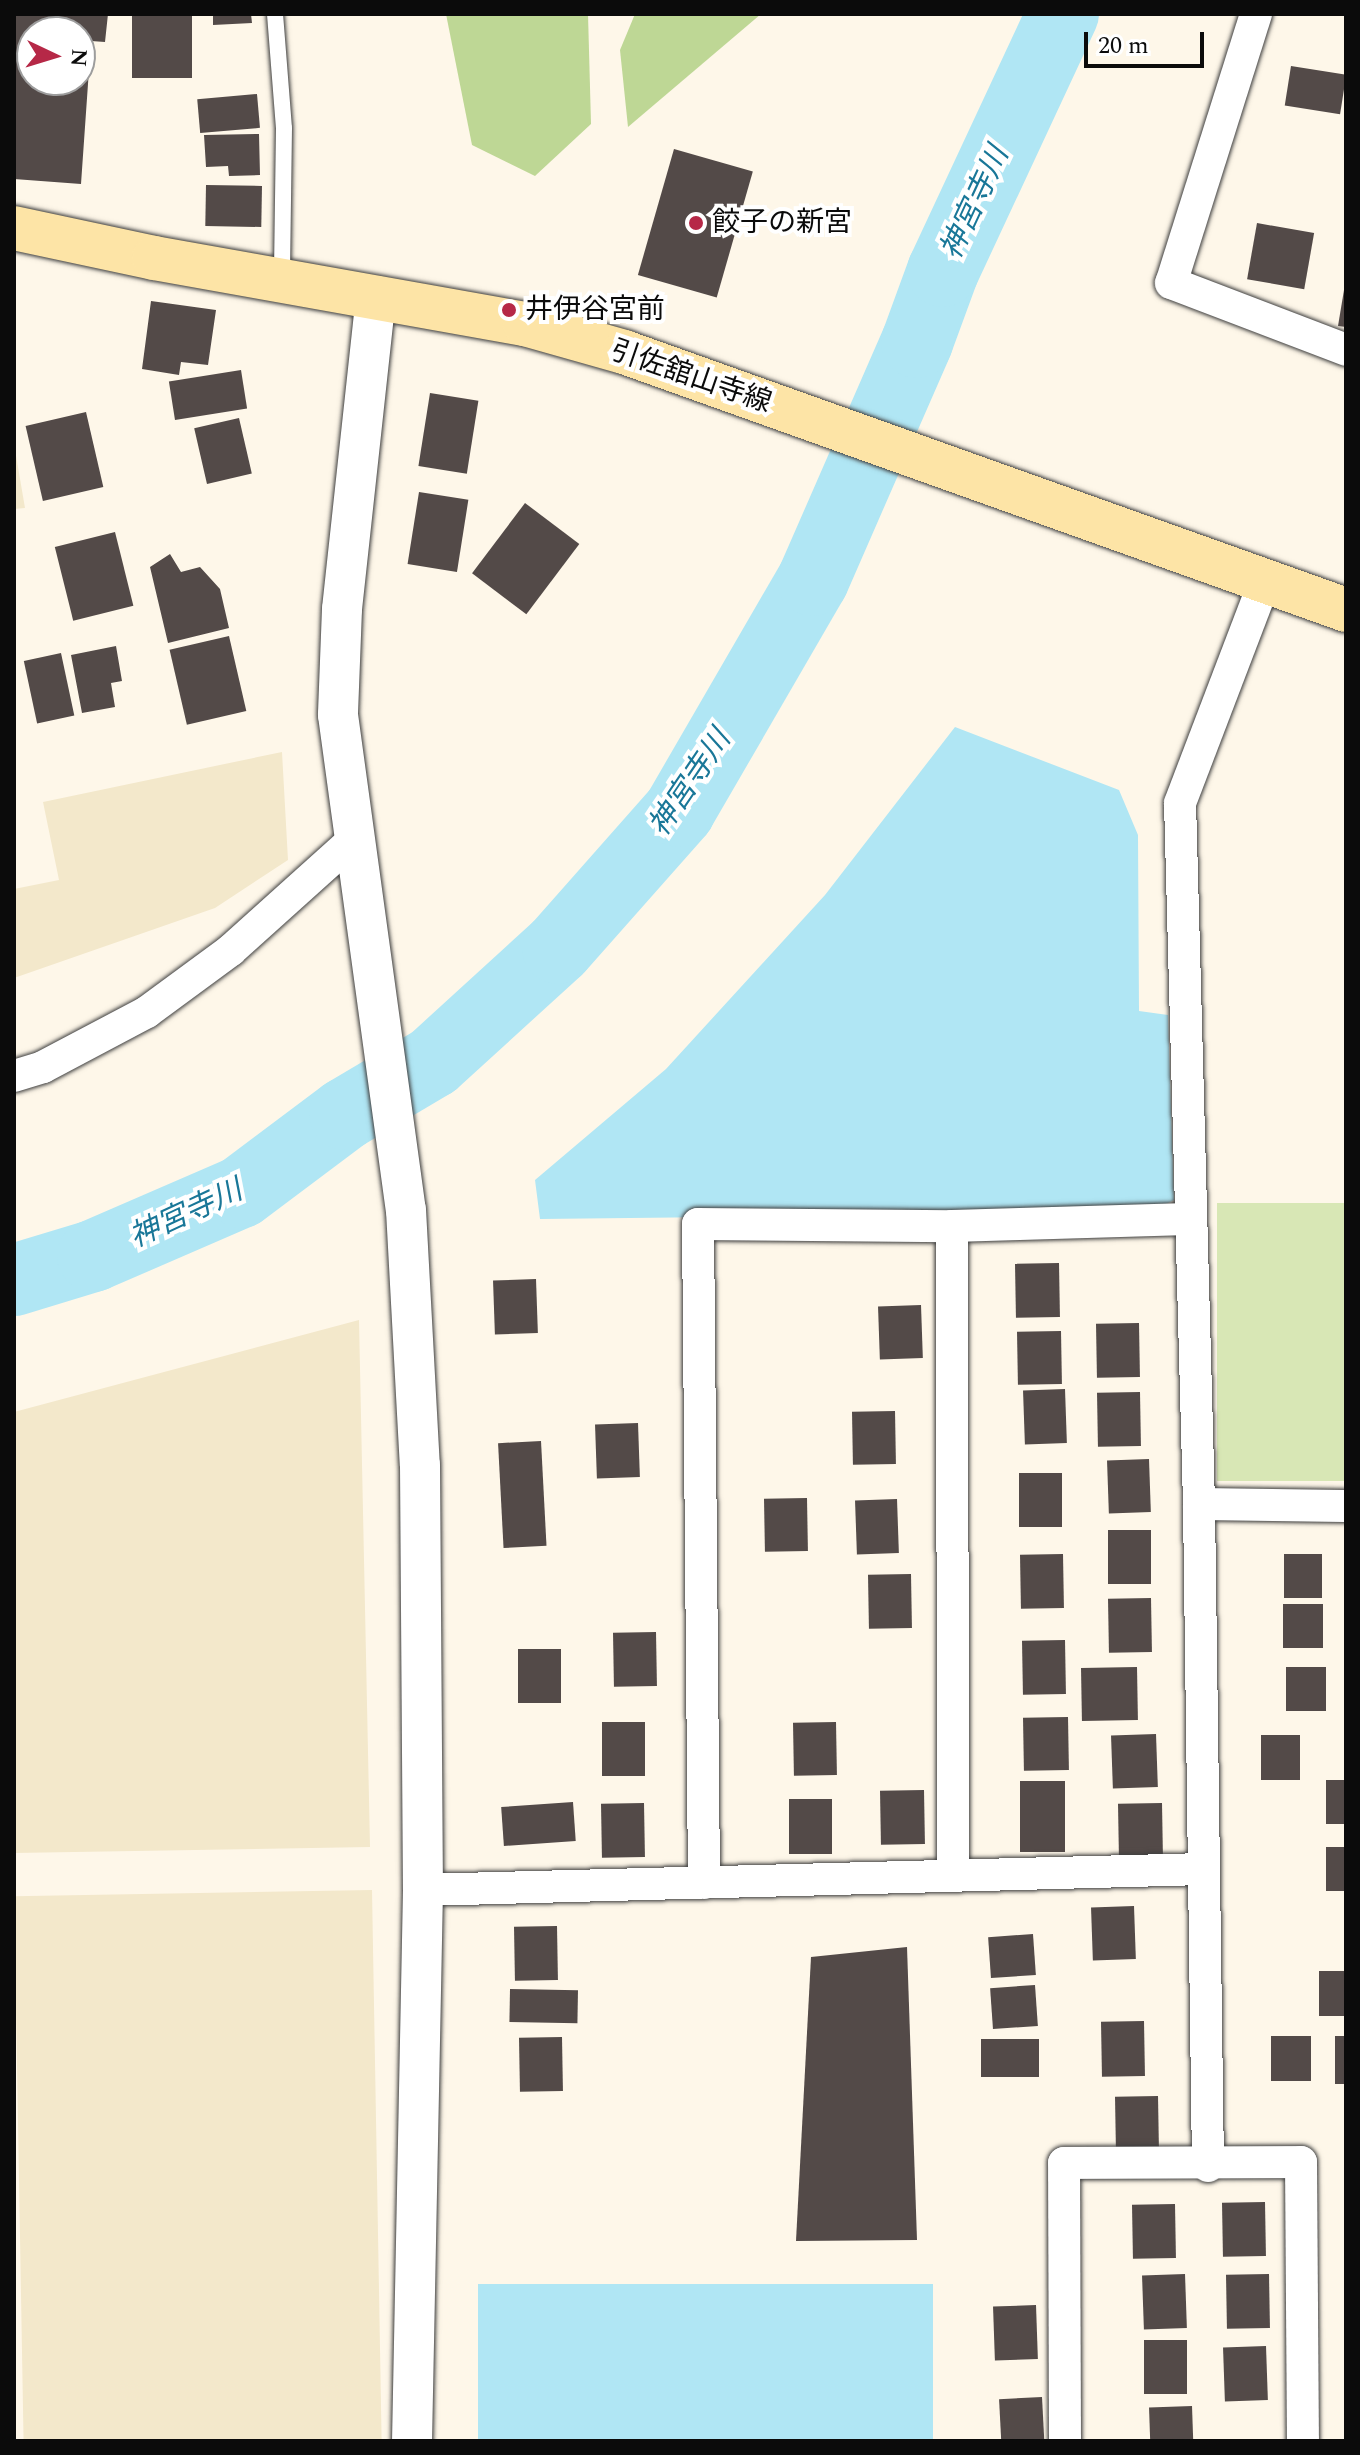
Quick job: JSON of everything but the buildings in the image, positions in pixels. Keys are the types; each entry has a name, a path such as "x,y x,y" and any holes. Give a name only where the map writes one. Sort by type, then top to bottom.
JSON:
{"main road":[{"name":"引佐舘山寺線","path":"14,228 154,258 282,278 525,324 737,392 1346,610"}],"street":[{"path":"1256,14 1171,283 1346,350"},
{"path":"376,296 342,609 338,715 406,1210 420,1465 423,1890 412,2441"},
{"path":"1208,2166 1199,1504 1188,1219 1180,803 1265,580"},
{"path":"14,1076 43,1067 147,1012 356,859"},
{"path":"704,1883 698,1224 952,1226 1188,1219"},
{"path":"952,1226 953,1876"},
{"path":"1199,1504 1346,1506"},
{"path":"423,1890 1203,1869"},
{"path":"1065,2441 1064,2163 1208,2166 1301,2162 1303,2441"}],"lane":[{"path":"275,14 284,128 282,278"}],"shaded area":[{"path":"14,444 25,508 14,509"},
{"path":"282,752 288,860 215,908 14,978 14,889 59,880 43,802"},
{"path":"359,1320 370,1847 14,1853 14,1412"},
{"path":"372,1890 382,2441 24,2441 14,1896"}],"green space":[{"path":"446,14 588,14 591,124 535,176 472,145"},
{"path":"635,14 761,14 628,127 620,50"},
{"path":"1217,1203 1346,1203 1346,1481 1217,1481"}],"water":[{"path":"955,727 1119,790 1138,835 1139,1011 1168,1015 1174,1200 1150,1212 540,1219 535,1180 666,1069 825,895"},
{"path":"478,2284 933,2284 933,2441 478,2441"}],"waterway":[{"name":"神宮寺川","path":"14,1280 93,1256 241,1192 345,1114 433,1062 558,948 679,811 813,580 917,342 943,271 1063,14"}],"place":[{"name":"餃子の新宮","path":"696,223"},
{"name":"井伊谷宮前","path":"509,310"}]}
